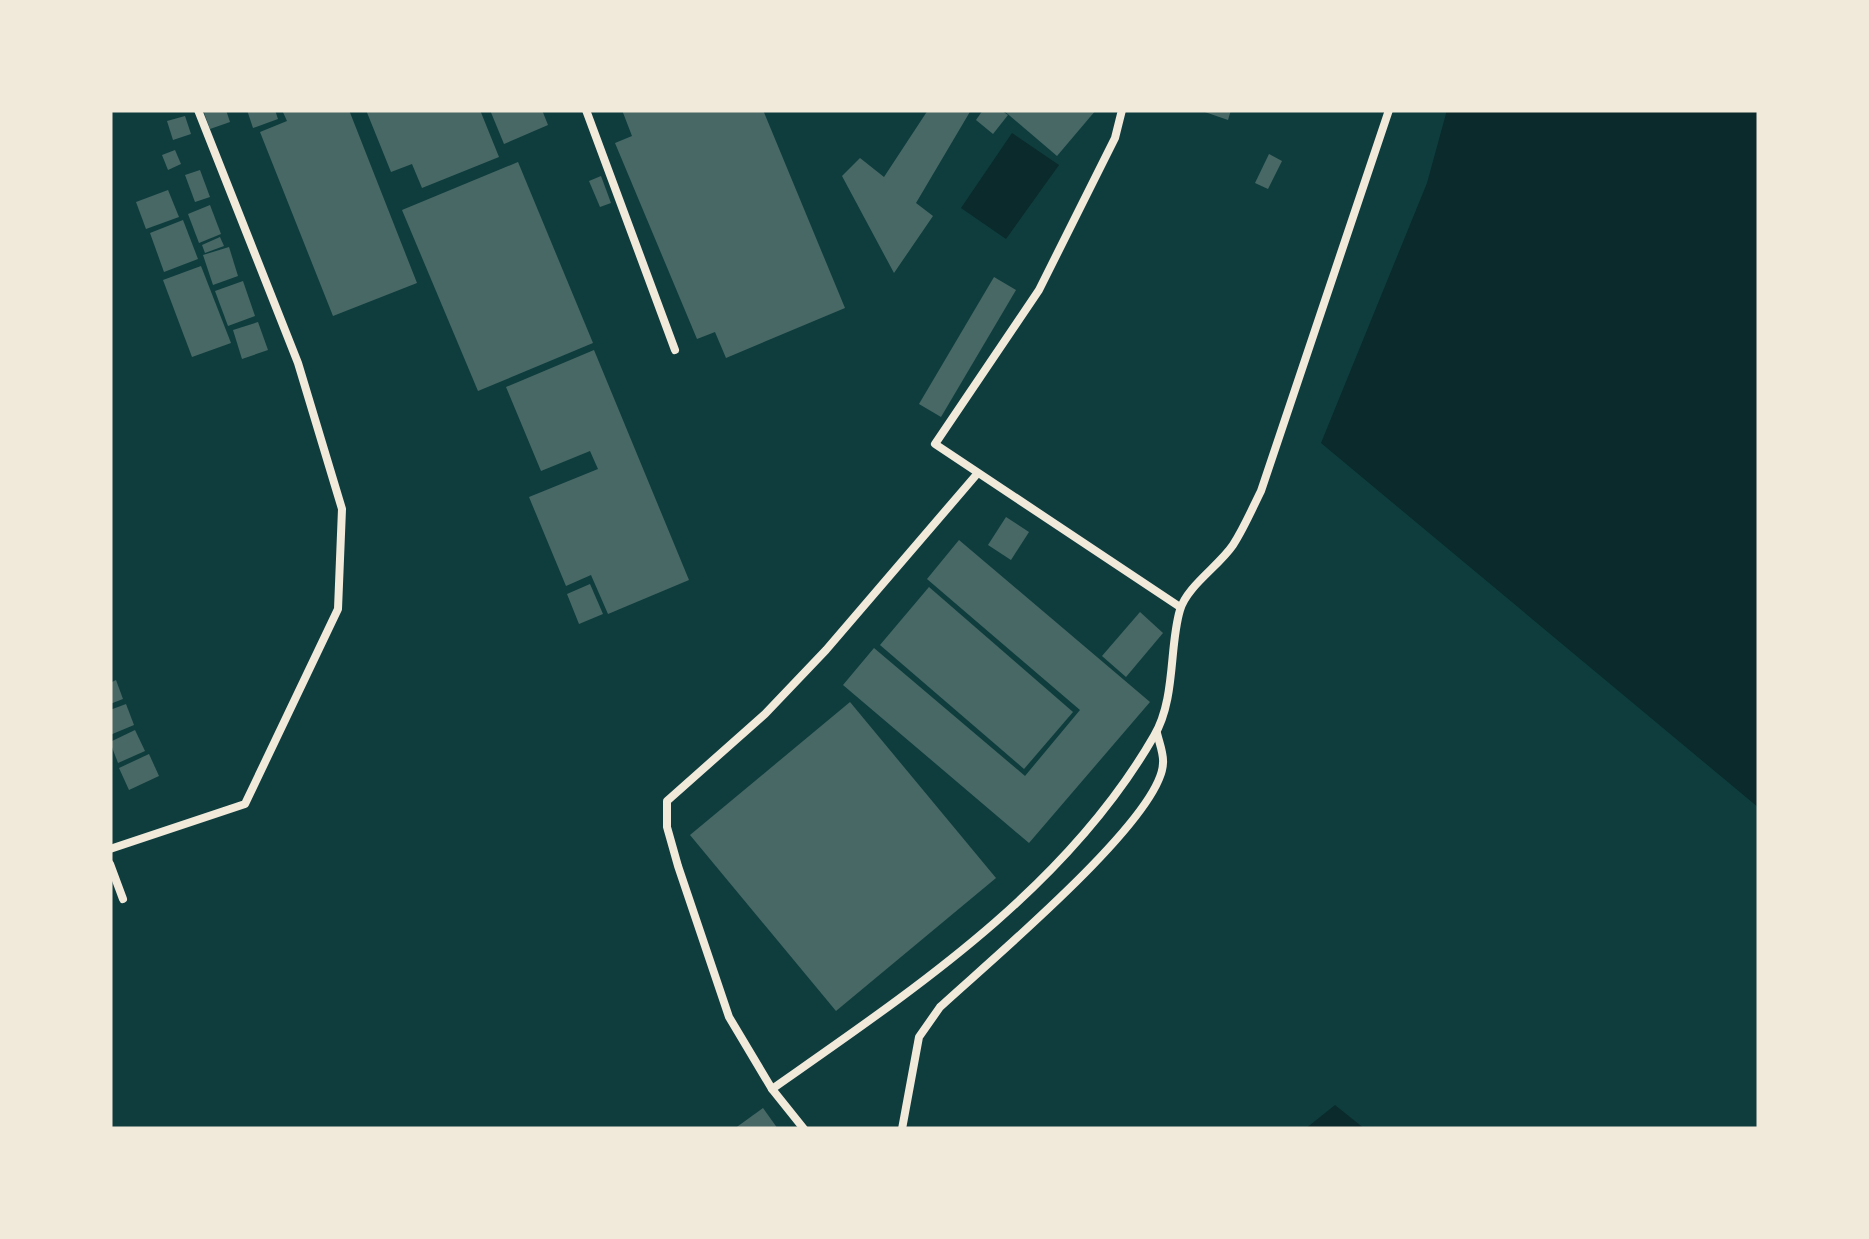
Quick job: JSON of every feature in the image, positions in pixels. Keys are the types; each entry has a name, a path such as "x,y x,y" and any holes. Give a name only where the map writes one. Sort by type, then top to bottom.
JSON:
{"lane":[{"path":"110,849 246,804 338,609 342,509 298,363 198,110"},
{"path":"586,110 676,350"},
{"path":"1122,110 1114,138 1039,290 935,444 1180,608"},
{"path":"772,1090 921,985 1022,898 1098,813 1156,733 1176,661 1180,608 1232,546 1261,491 1389,110"},
{"path":"804,1129 772,1090 730,1017 678,866 667,827 667,801 765,714 826,650 977,474"},
{"path":"902,1129 918,1037 940,1007 1118,840 1143,806 1164,765 1156,733"},
{"path":"110,864 124,899"}],"water":[{"path":"1447,110 1759,110 1759,808 1321,443 1427,183"},
{"path":"1012,133 1059,165 1006,239 961,208"},
{"path":"1335,1105 1365,1129 1305,1129"}],"building":[{"path":"203,110 226,110 230,122 210,129"},
{"path":"247,110 275,110 278,119 253,128"},
{"path":"282,110 349,110 417,283 333,316 260,132 287,121"},
{"path":"366,110 480,110 499,157 422,188 412,164 391,172"},
{"path":"490,110 542,110 548,125 504,144"},
{"path":"622,110 763,110 845,308 726,358 715,332 697,339 615,143 632,136"},
{"path":"928,110 971,110 916,203 933,216 894,273 842,176 860,158 884,177"},
{"path":"983,110 1001,110 1008,115 993,134 976,120"},
{"path":"1003,110 1096,110 1057,156"},
{"path":"1199,110 1231,110 1228,120"},
{"path":"185,116 191,134 173,140 167,121"},
{"path":"175,150 181,164 168,170 162,155"},
{"path":"1269,154 1282,161 1268,189 1255,183"},
{"path":"518,162 593,343 478,391 402,210"},
{"path":"200,170 210,197 195,202 185,175"},
{"path":"601,176 611,203 600,207 589,181"},
{"path":"168,190 179,217 146,229 136,202"},
{"path":"210,205 221,234 199,243 188,214"},
{"path":"183,220 198,259 164,272 150,233"},
{"path":"220,237 224,246 205,253 202,245"},
{"path":"229,247 238,276 213,285 203,255"},
{"path":"201,266 231,343 192,357 163,280"},
{"path":"994,277 1016,290 941,417 919,404"},
{"path":"243,281 255,316 228,326 215,291"},
{"path":"258,322 268,350 242,359 233,330"},
{"path":"594,350 689,580 608,614 591,575 566,586 529,497 598,469 590,451 541,471 506,387"},
{"path":"1006,517 1029,532 1011,560 988,545"},
{"path":"959,540 1150,702 1029,843 843,685 874,648 1025,776 1080,710 927,579"},
{"path":"590,584 603,614 579,624 567,594"},
{"path":"929,587 1073,712 1024,769 880,645"},
{"path":"1140,612 1163,633 1126,677 1102,656"},
{"path":"116,680 123,699 110,704 110,683"},
{"path":"850,702 996,878 836,1011 690,835"},
{"path":"126,704 134,725 110,735 110,710"},
{"path":"135,730 145,751 118,763 110,742"},
{"path":"149,754 159,776 129,790 119,768"},
{"path":"763,1108 778,1129 734,1129"}]}
